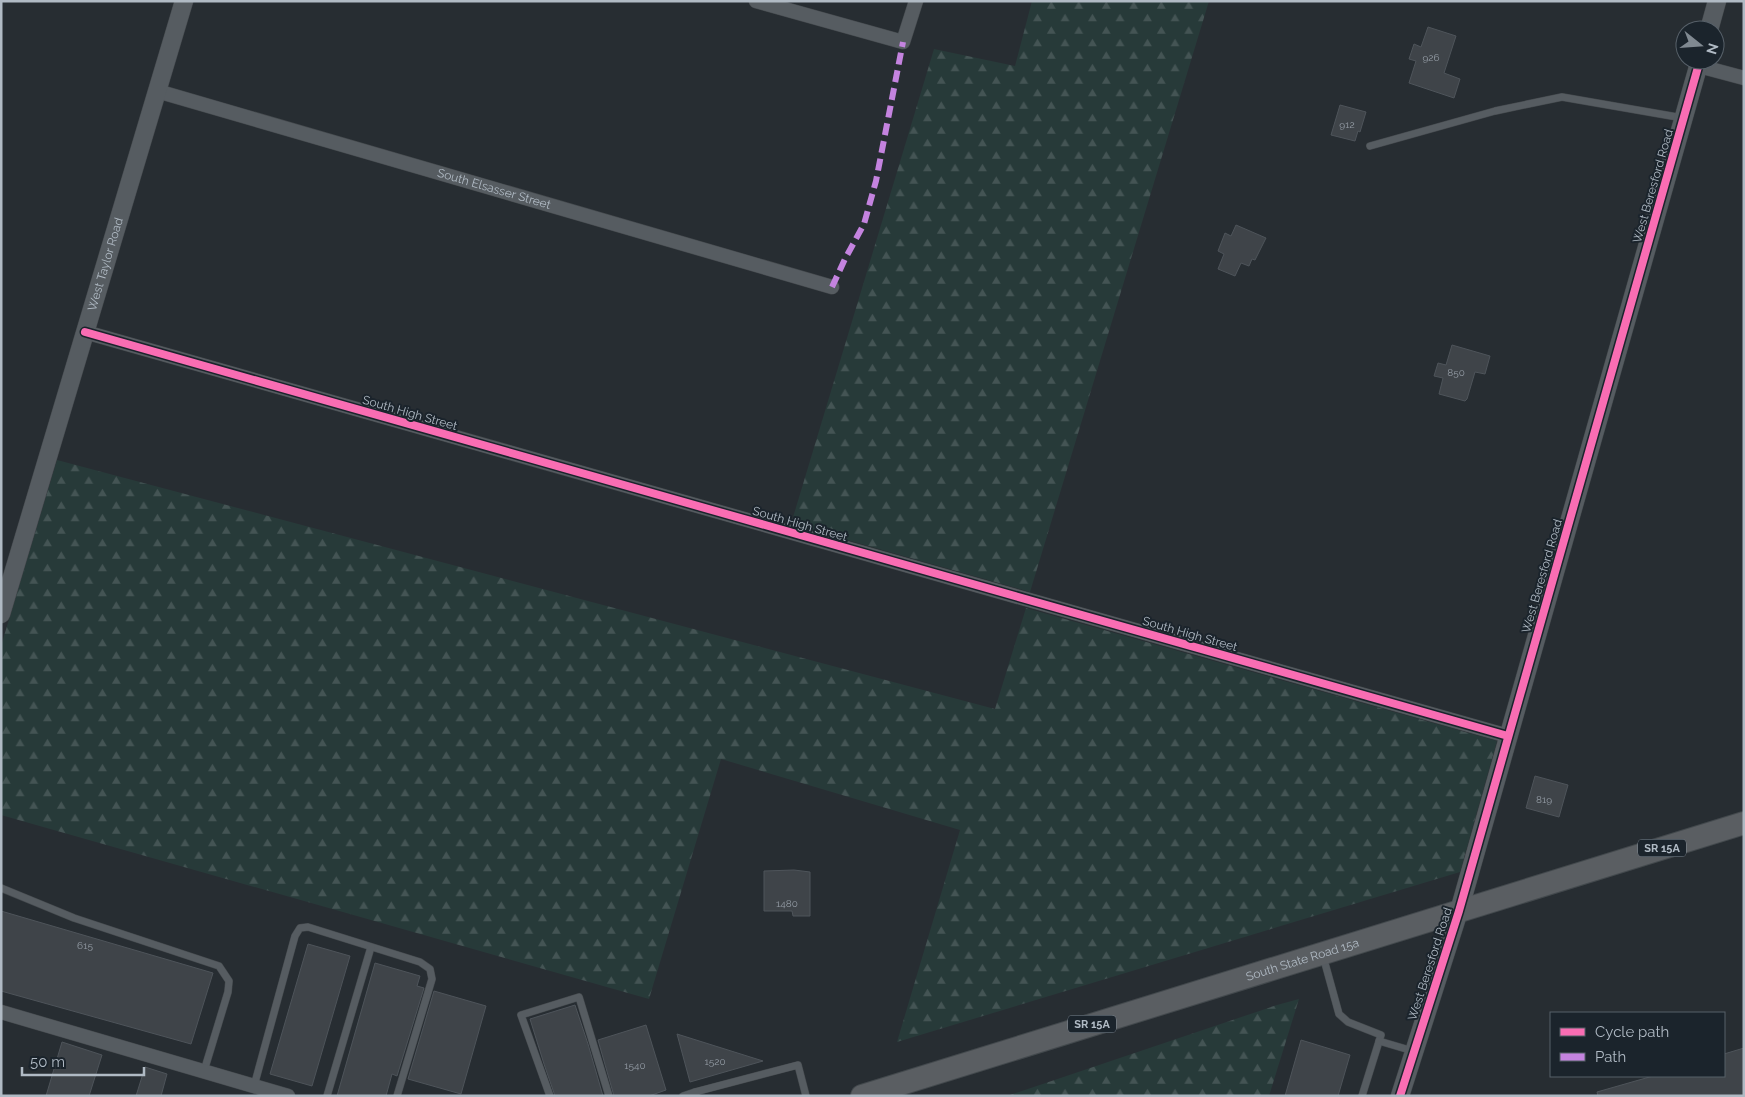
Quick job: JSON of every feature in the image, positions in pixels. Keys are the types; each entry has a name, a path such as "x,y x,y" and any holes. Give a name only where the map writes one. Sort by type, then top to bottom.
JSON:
{"highway":[{"name":"South State Road 15a","path":"869,1095 1744,823"}],"street":[{"name":"West Taylor Road","path":"1,614 184,1"},
{"path":"756,1 903,42 916,1"},
{"path":"1712,20 1717,1"},
{"name":"West Beresford Road","path":"1400,1096 1458,911 1697,70"},
{"path":"1720,70 1744,78"},
{"name":"South Elsasser Street","path":"157,92 832,287"},
{"name":"South High Street","path":"85,332 1508,736"},
{"path":"1,1012 288,1096"}],"lane":[{"path":"1370,146 1495,111 1562,97 1684,118"},
{"path":"1,888 74,918 219,966 229,981 228,992 204,1071"},
{"path":"254,1086 295,936 300,928 308,927 420,962 430,969 432,979 397,1096"},
{"path":"327,1096 372,946"},
{"path":"1322,953 1339,1014 1348,1022 1380,1035 1362,1096"},
{"path":"550,1096 521,1015 579,996 609,1096"},
{"path":"1379,1041 1414,1052"},
{"path":"683,1096 798,1065 806,1096"}],"green space":[{"path":"1032,1 1209,1 1030,592 791,524 934,49 1015,66"},
{"path":"57,460 995,709 1026,608 1497,741 1460,872 897,1042 960,830 721,759 649,999 1,815 1,646"},
{"path":"1299,999 1269,1096 1007,1096 1277,1005"}],"building":[{"path":"1428,27 1456,36 1444,73 1460,79 1454,98 1409,83 1416,61 1409,59 1414,44 1421,47"},
{"path":"1340,105 1366,112 1355,141 1331,135"},
{"path":"1236,225 1266,238 1255,260 1252,259 1249,266 1241,263 1235,276 1218,269 1224,254 1218,251 1225,233 1231,236"},
{"path":"1452,345 1490,356 1485,374 1475,372 1465,401 1439,394 1443,378 1434,376 1438,363 1446,365"},
{"path":"1535,776 1568,785 1559,817 1526,808"},
{"path":"794,870 810,872 810,916 793,916 792,911 764,911 764,871"},
{"path":"1,911 213,973 191,1044 1,991"},
{"path":"308,944 350,956 312,1086 270,1074"},
{"path":"375,963 420,976 417,986 424,988 397,1076 392,1074 386,1096 337,1096"},
{"path":"434,991 486,1006 461,1094 408,1079"},
{"path":"575,1005 603,1096 555,1096 530,1019"},
{"path":"646,1025 666,1090 649,1096 614,1096 598,1040"},
{"path":"677,1034 763,1061 690,1082"},
{"path":"1301,1040 1350,1055 1338,1096 1285,1096"},
{"path":"62,1042 102,1055 89,1096 46,1096"},
{"path":"1744,1048 1744,1096 1598,1096 1597,1092 1650,1077 1725,1077 1725,1054"},
{"path":"145,1067 167,1074 161,1096 136,1096"}],"marked path":[{"path":"832,287 864,224 876,181 903,42"}],"cycle path":[{"path":"1400,1096 1459,911 1697,70"},
{"path":"85,332 1508,736"}]}
